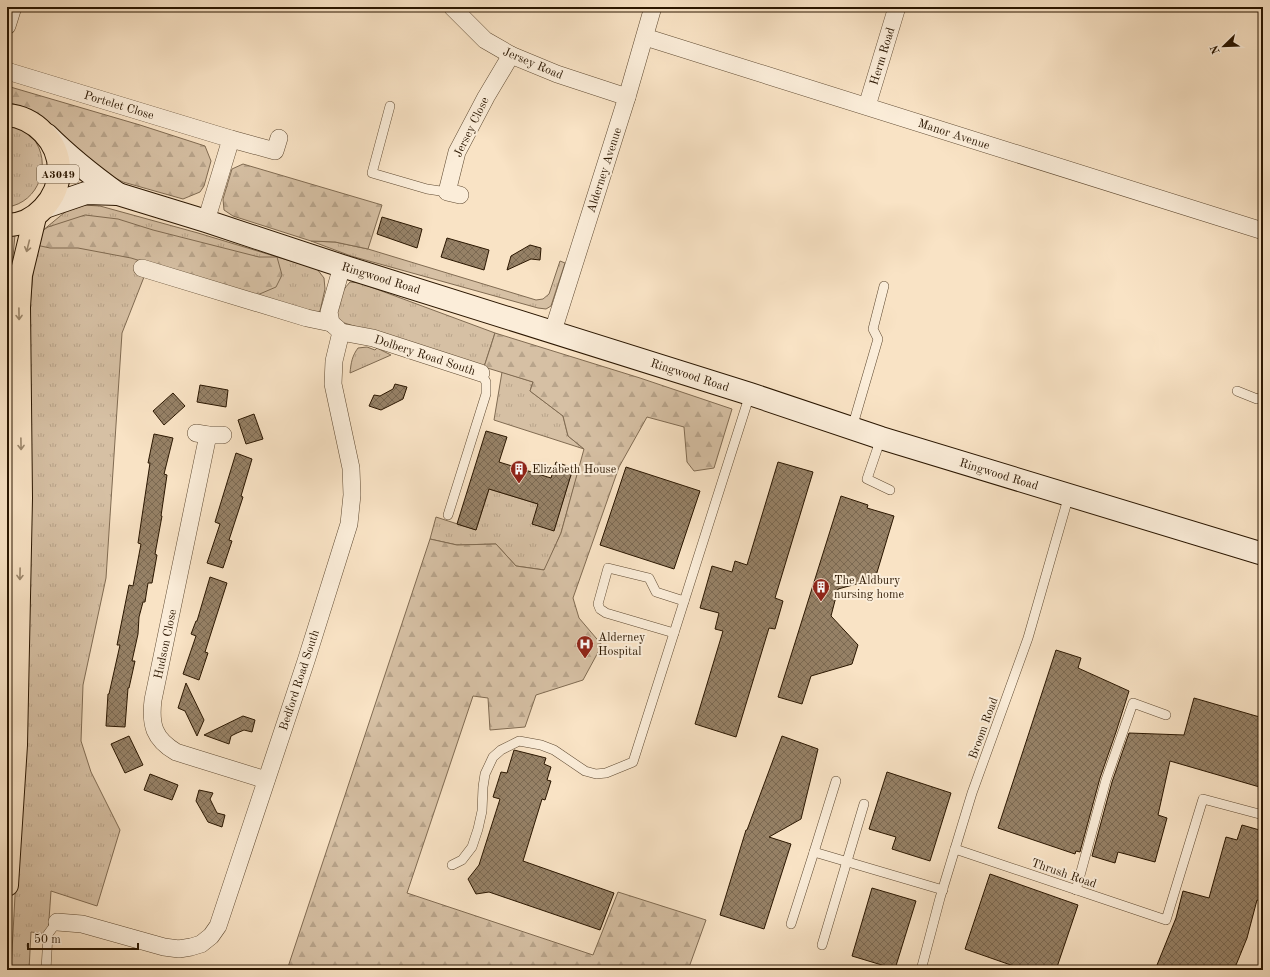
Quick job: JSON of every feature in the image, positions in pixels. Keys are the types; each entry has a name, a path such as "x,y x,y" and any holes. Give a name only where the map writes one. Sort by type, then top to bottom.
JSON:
{"highway":[{"name":"A3049","path":"7,115 31,122 45,134 55,151 59,170 55,190 40,212 20,275 21,498 16,737 7,885"},
{"path":"7,225 15,225 40,212"}],"main road":[{"name":"Ringwood Road","path":"45,134 89,173 118,194"},
{"name":"Ringwood Road","path":"40,212 86,193 118,194 750,394 880,438 1263,554"}],"street":[{"path":"7,26 13,7"},
{"name":"Jersey Road","path":"452,7 485,40 511,55 557,74 627,97"},
{"name":"Alderney Avenue","path":"553,332 627,97 653,7"},
{"name":"Herm Road","path":"867,106 897,7"},
{"name":"Manor Avenue","path":"645,37 1263,231"},
{"name":"Jersey Close","path":"453,193 457,152 486,97 511,55"},
{"name":"Portelet Close","path":"7,71 231,139 277,145"},
{"path":"206,221 231,139"},
{"name":"Bedford Road South","path":"57,922 82,924 164,947 179,949 201,944 211,936 218,926 306,660 349,524 352,495 351,468 333,384 336,328 328,312 342,266"},
{"name":"Dolbery Road South","path":"142,268 373,338 481,373"},
{"name":"Hudson Close","path":"209,435 153,700 151,715 152,722 154,729 162,742 176,752 266,780"}],"lane":[{"path":"390,106 372,173 427,189 453,193"},
{"path":"852,428 878,339 873,329 884,286"},
{"name":"Dolbery Road South","path":"448,515 486,394 486,382 481,373"},
{"path":"1237,390 1257,399 1263,398"},
{"path":"452,865 462,860 472,847 480,823 485,774 493,757 501,750 519,741 541,745 554,750 585,771 596,774 606,773 633,762 750,394"},
{"path":"880,438 867,479 890,490"},
{"name":"Broom Road","path":"921,970 942,890 972,793 1028,638 1069,495"},
{"path":"674,633 606,613 600,609 598,604 608,568 649,578 656,592 684,600"},
{"path":"1076,890 1106,780 1133,703 1166,716"},
{"path":"791,924 836,781"},
{"name":"Thrush Road","path":"955,849 1166,920 1203,799 1263,815"},
{"path":"822,945 864,804"},
{"path":"814,852 942,890"},
{"path":"46,970 48,934 57,922"}],"green space":[{"path":"7,86 140,125 205,146 211,161 204,186 200,192 183,199 123,182 101,171 64,136 29,109 7,102"},
{"path":"7,123 18,127 31,135 39,148 42,159 42,170 40,180 35,190 18,204 7,207"},
{"path":"243,164 382,205 368,249 335,242 311,241 233,216 224,210 223,199 232,169"},
{"path":"83,205 100,206 198,233 317,269 324,278 325,289 320,311 315,314 144,277 122,333 106,578 83,685 81,741 91,772 120,830 97,906 51,891 48,934 31,932 29,970 11,970 23,747 29,318 36,239 42,231 70,208"},
{"path":"85,215 118,219 153,230 259,257 277,257 282,275 276,287 255,296 131,258 78,248 50,248 36,245 42,231 48,227"},
{"path":"15,235 11,278 13,305 7,772 7,236"},
{"path":"311,241 335,242 368,249 536,300 543,299 549,294 560,261 565,263 551,306 546,309 351,256"},
{"path":"350,282 360,283 495,333 484,367 338,321 337,310 339,300 343,291"},
{"path":"495,333 640,378 732,409 714,468 694,471 687,462 684,427 647,417 619,467 573,598 579,618 602,645 583,680 536,695 525,727 490,730 488,698 473,696 407,893 593,955 618,892 706,920 688,970 287,970 430,539 457,545 496,544 516,566 544,570 561,533 584,449 568,436 563,416 530,391 533,382 484,367"},
{"path":"367,347 375,350 377,348 391,355 350,373 354,354 358,348"},
{"path":"502,372 533,382 530,391 563,416 568,436 584,449 494,420"},
{"path":"573,468 579,469 561,533 545,570 516,566 496,544 457,545 430,539 436,517 476,530 489,489 538,504 554,530"}],"building":[{"path":"382,217 422,229 417,248 377,234"},
{"path":"447,238 489,250 484,270 441,257"},
{"path":"530,245 541,248 540,260 531,259 507,270 511,256"},
{"path":"395,384 407,387 403,399 381,410 369,406 374,395 380,396 393,389"},
{"path":"200,385 228,390 226,407 197,402"},
{"path":"173,393 185,406 164,425 153,411"},
{"path":"254,414 263,439 246,444 238,420"},
{"name":"Elizabeth House","path":"486,431 507,437 499,462 551,478 556,462 573,468 554,531 532,524 538,504 489,489 476,530 457,524"},
{"path":"154,434 173,438 164,474 167,475 162,516 155,554 157,555 152,583 148,583 145,602 143,602 139,617 138,634 132,661 135,661 128,688 125,727 106,726 108,694 120,645 117,645 129,585 133,586 141,544 138,543 150,463 148,463"},
{"path":"236,453 252,459 241,496 243,497 229,540 232,541 223,568 207,563 220,524 215,522"},
{"path":"778,462 813,472 775,598 783,601 775,629 769,628 736,737 695,724 723,631 715,629 719,613 700,608 712,566 732,572 735,561 747,565"},
{"path":"626,467 700,491 674,569 600,545"},
{"name":"The Aldbury nursing home","path":"841,496 868,505 867,508 894,516 875,579 838,589 831,616 858,645 852,664 811,676 802,704 778,697"},
{"path":"210,577 227,583 205,652 208,653 199,680 183,674 196,636 191,634 197,621"},
{"path":"1056,650 1081,658 1078,668 1129,691 1100,778 1080,852 1076,851 1075,854 998,828"},
{"path":"186,683 204,720 197,736 185,711 178,708"},
{"path":"1194,698 1263,718 1263,788 1170,761 1158,815 1167,818 1155,862 1118,852 1115,863 1092,856 1112,782 1129,733 1184,735"},
{"path":"243,716 255,720 252,732 244,730 231,736 229,744 204,735"},
{"path":"129,736 143,765 125,773 111,744"},
{"path":"782,736 818,749 801,819 769,837 791,844 764,929 720,915 746,830"},
{"path":"514,750 546,758 544,764 551,767 547,780 551,781 545,800 542,799 523,861 614,893 600,930 489,892 476,894 468,879 479,865 500,799 493,797 501,772 507,773"},
{"path":"887,772 951,793 930,861 892,849 896,837 869,829"},
{"path":"150,774 178,785 172,800 144,790"},
{"path":"199,790 213,793 210,799 217,813 225,815 222,827 208,822 196,801"},
{"path":"1242,825 1263,831 1263,902 1257,900 1247,938 1234,970 1155,970 1176,918 1183,891 1209,898 1226,837 1237,840"},
{"path":"990,874 1078,905 1056,970 1025,970 965,949"},
{"path":"872,888 916,901 895,969 852,956"}],"place":[{"name":"Elizabeth House","path":"519,484"},
{"name":"The Aldbury nursing home","path":"821,602"},
{"name":"Alderney Hospital","path":"585,659"}]}
